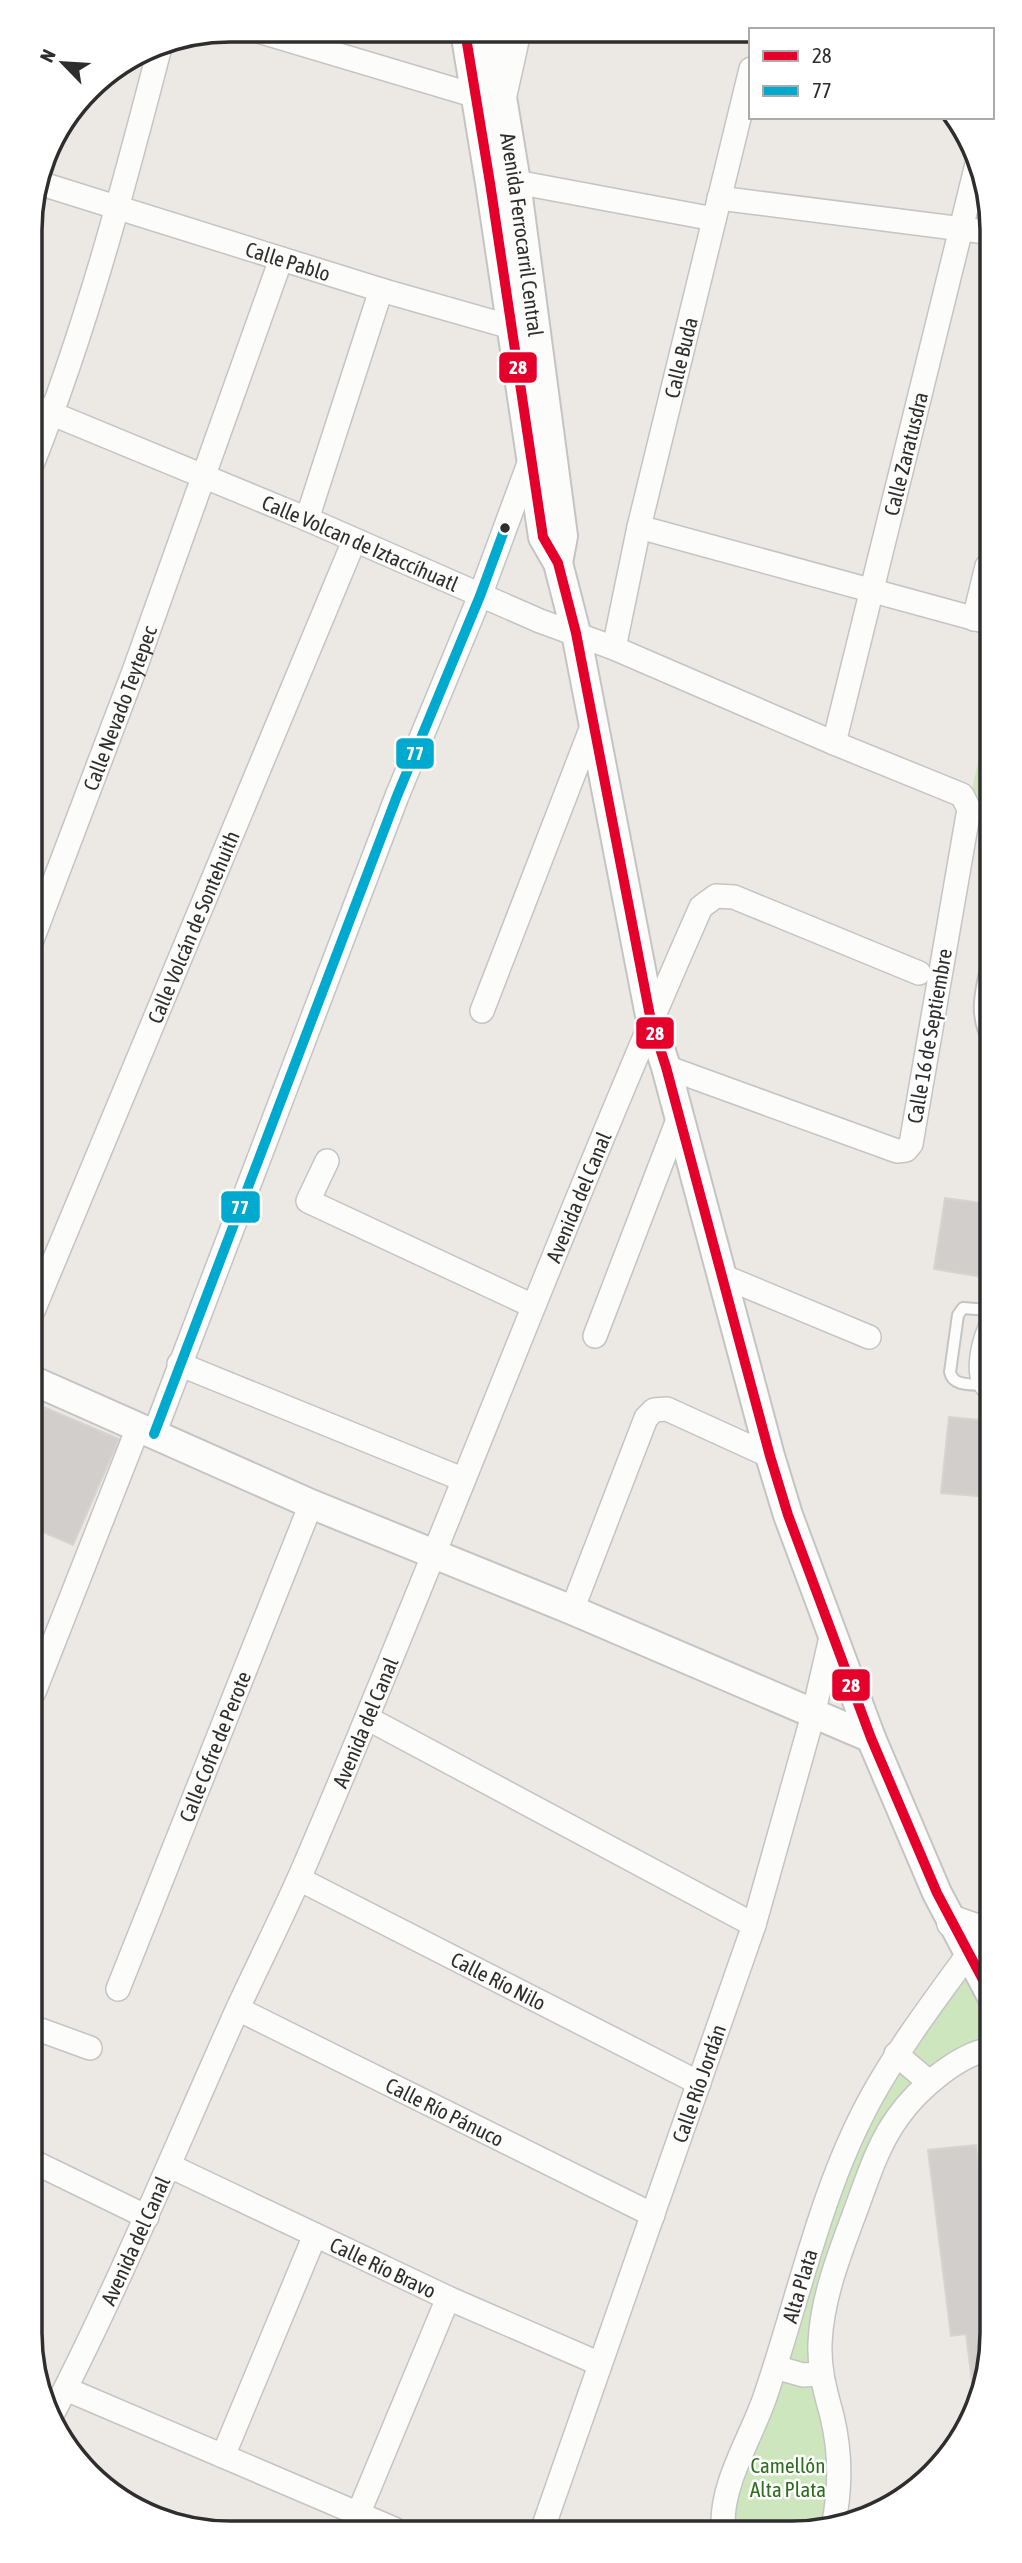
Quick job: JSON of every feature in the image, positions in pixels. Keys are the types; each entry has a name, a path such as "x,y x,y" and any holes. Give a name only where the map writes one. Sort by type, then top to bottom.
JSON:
{"main road":[{"path":"953,1922 979,1931 980,1942"}],"street":[{"path":"295,42 503,104 518,42"},
{"name":"Avenida Ferrocarril Central","path":"467,42 474,95 503,183"},
{"name":"Avenida Ferrocarril Central","path":"493,42 503,104 503,183 524,331 531,458 543,537 558,563 576,633 651,1021 666,1067 720,1275 788,1515 872,1738 937,1893 953,1922"},
{"path":"42,440 118,207 157,57"},
{"name":"Calle Buda","path":"614,648 639,527 749,77"},
{"name":"Calle Zaratusdra","path":"834,743 973,179"},
{"path":"503,183 716,209 980,232"},
{"name":"Calle Pablo","path":"47,186 381,290 524,331"},
{"name":"Calle Nevado Teytepec","path":"42,914 125,696 281,259"},
{"path":"307,519 381,290"},
{"name":"Avenida Ferrocarril Central","path":"524,331 547,415 563,536 558,563"},
{"name":"Calle Volcan de Iztaccíhuatl","path":"42,410 205,476 480,596 614,648 962,796"},
{"path":"42,1673 146,1431 179,1364 392,809 480,596 547,415"},
{"path":"639,527 980,620"},
{"name":"Calle Volcán de Sontehuith","path":"42,1289 354,541"},
{"path":"482,1011 593,724"},
{"name":"Calle 16 de Septiembre","path":"666,1067 897,1151 906,1150 911,1144 969,809 962,796"},
{"name":"Avenida del Canal","path":"57,2406 147,2217 238,2009 299,1879 533,1306 701,906 716,896 734,897 919,973"},
{"path":"596,1336 679,1117"},
{"path":"327,1161 308,1201 533,1306"},
{"path":"720,1275 869,1337"},
{"path":"179,1364 462,1479"},
{"path":"42,1385 311,1504 433,1552 872,1738"},
{"path":"572,1610 646,1418 654,1410 667,1409 770,1456"},
{"name":"Calle Cofre de Perote","path":"118,1989 311,1504"},
{"name":"Calle Río Jordán","path":"545,2521 754,1925 813,1715 832,1633"},
{"path":"367,1718 754,1925"},
{"name":"Calle Río Nilo","path":"299,1879 699,2083"},
{"name":"Alta Plata","path":"723,2521 723,2511 733,2479 757,2421 836,2176 870,2100 896,2054 980,1942"},
{"name":"Calle Río Pánuco","path":"238,2009 653,2215"},
{"path":"42,2031 90,2049"},
{"name":"Alta Plata","path":"836,2516 840,2477 838,2446 820,2374 820,2341 832,2277 880,2147 898,2116 929,2082 980,2051"},
{"path":"896,2054 929,2082"},
{"path":"42,2166 147,2217"},
{"name":"Calle Río Bravo","path":"170,2166 448,2298 600,2364"},
{"path":"223,2456 315,2235"},
{"path":"66,2389 223,2456 356,2521 448,2298"},
{"path":"775,2367 803,2375 820,2374"}],"lane":[{"path":"980,997 980,1019"},
{"path":"980,1309 963,1308 958,1315 950,1372 951,1378 957,1382 980,1386"}],"green space":[{"path":"980,754 980,805 973,800 971,794"},
{"name":"Camellón Alta Plata","path":"980,1947 980,2057 898,2117 824,2312 833,2516 792,2521 725,2521 870,2100"}],"building":[{"path":"945,1198 980,1203 980,1277 934,1269"},
{"path":"42,1406 119,1439 73,1545 42,1531"},
{"path":"949,1417 980,1420 980,1496 941,1493"},
{"path":"976,2145 980,2179 980,2346 972,2384 966,2334 951,2336 928,2150"}],"transit line":[{"name":"28","path":"467,42 543,537 558,563 576,633 651,1021 666,1067 788,1515 871,1738 937,1893 980,1974"},
{"name":"77","path":"154,1434 397,796 480,596 505,528"}]}
